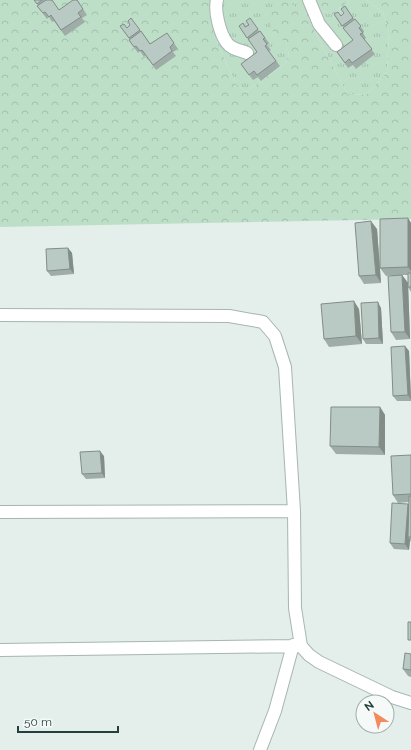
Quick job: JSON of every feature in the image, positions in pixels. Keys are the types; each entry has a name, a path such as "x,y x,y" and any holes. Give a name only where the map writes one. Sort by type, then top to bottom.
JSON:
{"street":[{"path":"217,0 216,5 218,21 227,43 233,48 247,53"},
{"path":"310,0 319,24 336,46"},
{"path":"0,315 229,316 263,322 275,336 285,367 294,511 297,645 260,750"},
{"path":"0,512 294,511"},
{"path":"0,650 297,645 319,662 392,697 411,703"}],"green space":[{"path":"0,0 213,0 210,9 218,45 236,84 246,92 286,63 289,54 286,43 273,32 269,20 273,6 284,0 305,12 348,95 367,94 387,72 389,31 383,13 367,0 411,0 411,219 0,227"},
{"path":"213,0 316,0 319,9 333,15 349,0 367,0 383,13 389,31 387,72 367,94 348,95 305,12 273,32 286,42 289,54 286,63 246,92 236,84 218,45 210,9"},
{"path":"316,0 349,0 333,15 319,9"}],"building":[{"path":"34,0 42,0 37,4"},
{"path":"46,0 52,0 59,10 73,0 77,0 83,9 78,13 81,17 61,30 51,15 49,17 37,6"},
{"path":"345,6 353,18 342,26 334,14 338,12 341,16 344,13 341,9"},
{"path":"131,18 140,30 129,38 120,26 124,24 127,28 130,25 128,21"},
{"path":"250,18 258,29 247,38 239,26 243,23 245,27 249,25 246,21"},
{"path":"355,19 361,26 359,28 363,33 360,34 372,49 352,63 349,59 345,63 337,52 353,40 343,28"},
{"path":"141,31 150,44 167,33 174,43 170,47 172,51 153,65 142,50 140,51 136,46 134,47 129,40"},
{"path":"260,31 267,44 265,46 276,61 257,75 254,71 249,75 241,64 257,52 248,39"},
{"path":"408,218 408,267 380,268 380,219"},
{"path":"371,221 376,275 359,276 355,223"},
{"path":"68,248 70,269 47,271 46,249"},
{"path":"408,273 411,273 411,287 408,287"},
{"path":"402,275 405,332 391,332 388,276"},
{"path":"354,301 356,336 324,339 321,304"},
{"path":"378,302 379,338 363,339 361,303"},
{"path":"405,346 408,395 393,396 391,347"},
{"path":"331,407 380,407 379,447 330,446"},
{"path":"100,451 102,473 82,474 80,452"},
{"path":"411,455 411,494 393,495 391,456"},
{"path":"409,496 411,496 411,537 408,537"},
{"path":"392,503 408,504 405,544 390,543"},
{"path":"408,622 411,622 411,640 408,640"},
{"path":"405,653 411,654 411,670 403,669"}]}
